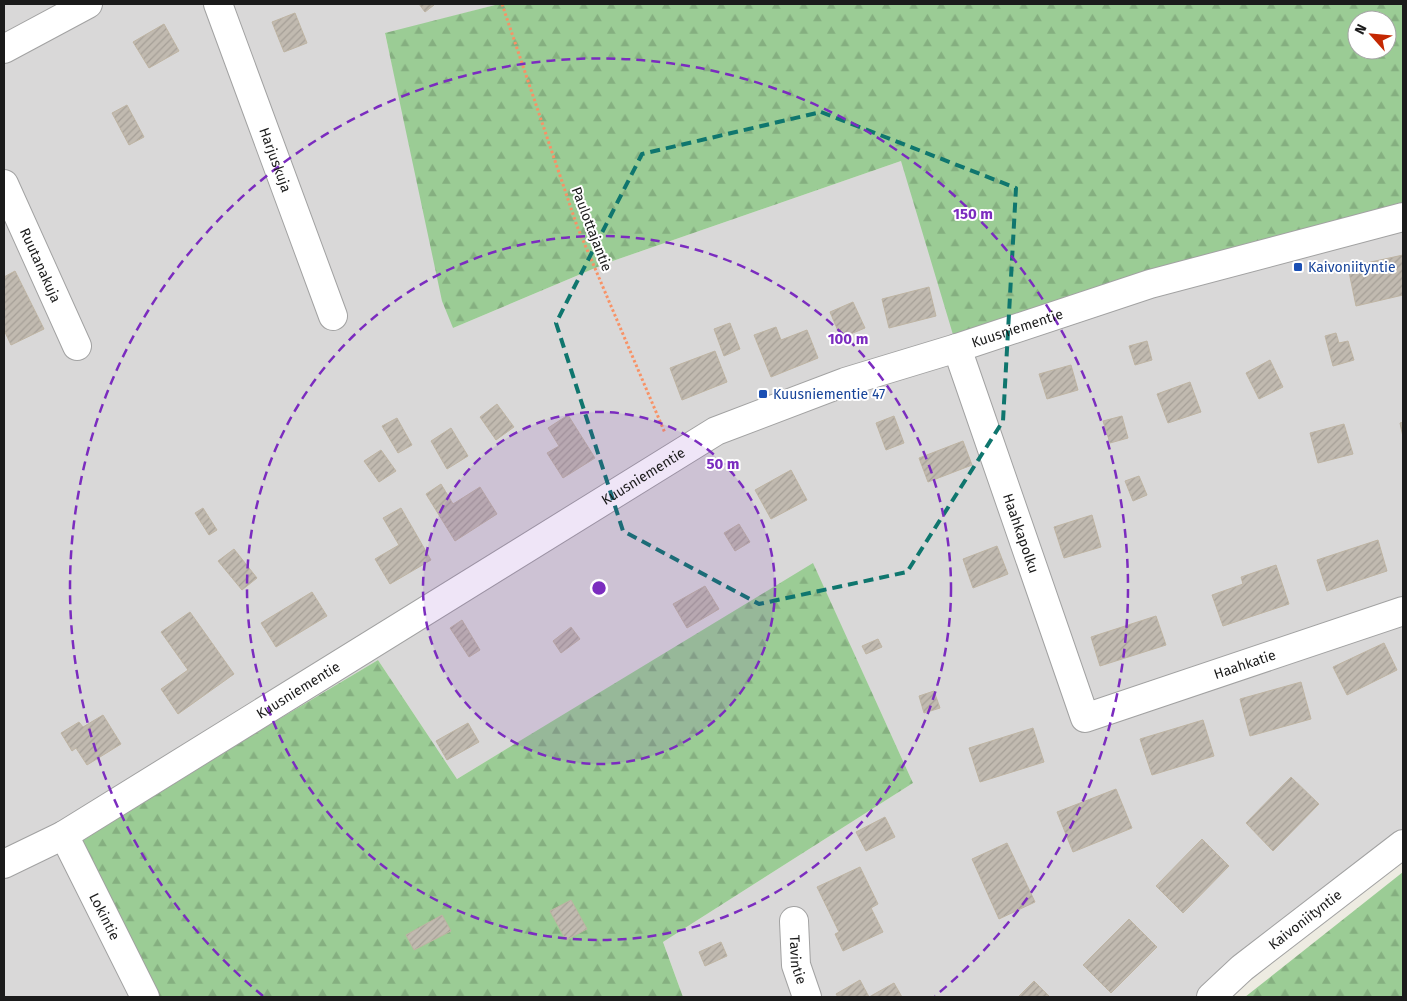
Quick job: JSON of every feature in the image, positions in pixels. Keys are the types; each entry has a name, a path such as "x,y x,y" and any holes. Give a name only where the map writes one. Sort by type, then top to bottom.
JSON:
{"street":[{"name":"Harjuskuja","path":"218,4 333,316"},
{"path":"4,49 84,5"},
{"name":"Ruutanakuja","path":"4,184 77,346"},
{"name":"Kuusniementie","path":"4,864 64,836 716,431 846,382 957,348 1150,284 1403,217"},
{"name":"Haahkapolku","path":"957,348 1085,718"},
{"name":"Haahkatie","path":"1085,718 1403,611"},
{"name":"Lokintie","path":"64,836 144,997"},
{"name":"Kaivoniityntie","path":"1211,997 1242,968 1403,844"},
{"name":"Tavintie","path":"794,921 796,965 808,997"}],"path":[{"name":"Paulottajantie","path":"502,4 577,226 675,457"}],"highlighted area":[{"path":"821,112 1016,188 1003,421 907,572 759,604 623,531 556,323 642,154"}],"shaded area":[{"path":"4,4 499,4 385,34 453,328 607,263 901,161 1403,217 1403,844 1211,997 683,997 663,942 913,783 813,564 457,779 378,660 76,840 147,997 4,997"}],"green space":[{"path":"499,4 1403,4 1403,217 957,348 901,161 607,263 453,328 442,301 385,33"},
{"path":"813,563 913,783 663,942 683,997 147,997 76,840 378,660 457,779"},
{"path":"1403,872 1403,997 1245,997"}],"building":[{"path":"419,4 434,4 434,5 425,12"},
{"path":"295,13 307,43 284,52 272,22"},
{"path":"164,24 179,51 149,68 133,42"},
{"path":"127,105 144,137 129,145 112,113"},
{"path":"1403,255 1403,295 1356,306 1348,267"},
{"path":"15,271 44,329 11,345 4,330 4,277"},
{"path":"929,287 936,316 889,328 882,299"},
{"path":"853,302 865,328 841,338 830,312"},
{"path":"730,323 740,349 724,356 714,329"},
{"path":"776,327 781,340 807,330 818,358 771,377 754,335"},
{"path":"1336,333 1339,343 1348,341 1354,360 1333,366 1325,336"},
{"path":"1147,341 1152,360 1135,365 1129,346"},
{"path":"715,351 727,382 682,400 670,368"},
{"path":"1270,360 1283,387 1259,399 1246,373"},
{"path":"1071,365 1078,390 1047,399 1039,374"},
{"path":"1190,382 1201,412 1168,423 1157,394"},
{"path":"497,404 514,427 496,440 480,417"},
{"path":"568,415 595,458 563,478 547,453 559,446 548,428"},
{"path":"894,416 904,443 886,450 876,423"},
{"path":"1122,416 1128,438 1110,443 1103,421"},
{"path":"397,418 412,445 398,453 382,426"},
{"path":"1403,422 1403,437 1400,423"},
{"path":"1344,424 1353,454 1318,463 1310,433"},
{"path":"451,428 468,456 447,469 431,441"},
{"path":"963,441 972,465 928,482 919,458"},
{"path":"381,450 396,471 379,482 364,461"},
{"path":"791,470 807,500 771,519 755,490"},
{"path":"1139,476 1147,495 1133,501 1125,481"},
{"path":"441,484 453,504 480,487 497,514 455,541 426,494"},
{"path":"203,508 217,530 209,535 195,513"},
{"path":"401,508 431,560 390,584 375,559 399,545 383,518"},
{"path":"1092,515 1101,547 1064,558 1054,527"},
{"path":"739,524 750,542 735,551 724,533"},
{"path":"1378,540 1387,571 1327,591 1317,560"},
{"path":"997,546 1008,574 973,588 963,559"},
{"path":"234,549 257,578 242,590 218,561"},
{"path":"1276,565 1289,604 1223,626 1212,595 1243,584 1241,577"},
{"path":"705,586 719,609 687,628 673,604"},
{"path":"312,592 327,616 276,647 261,623"},
{"path":"190,612 234,674 178,714 161,689 188,670 161,632"},
{"path":"1156,616 1166,645 1100,666 1091,637"},
{"path":"462,620 480,650 469,657 450,628"},
{"path":"571,627 580,639 561,653 553,641"},
{"path":"878,639 882,647 866,654 862,646"},
{"path":"1384,643 1397,670 1347,695 1333,667"},
{"path":"1301,682 1311,719 1250,736 1240,699"},
{"path":"934,691 940,708 924,713 919,696"},
{"path":"103,715 121,744 87,765 76,748 72,751 61,733 79,722 83,727"},
{"path":"1203,720 1214,756 1152,775 1140,739"},
{"path":"468,723 479,742 447,760 436,741"},
{"path":"1033,728 1044,762 980,782 969,748"},
{"path":"1291,777 1319,804 1273,851 1246,823"},
{"path":"1116,789 1132,828 1073,852 1057,812"},
{"path":"885,817 895,837 866,851 856,832"},
{"path":"1202,839 1229,866 1183,913 1156,886"},
{"path":"1007,843 1035,902 999,919 972,859"},
{"path":"860,867 878,904 871,908 883,932 843,951 835,934 839,932 817,887"},
{"path":"571,900 587,929 566,940 550,911"},
{"path":"442,915 451,931 414,950 406,935"},
{"path":"1129,919 1157,947 1111,993 1083,965"},
{"path":"721,942 727,956 705,966 699,952"},
{"path":"860,980 869,997 838,997 836,994"},
{"path":"1034,981 1050,997 1018,997"},
{"path":"894,983 902,997 869,997"}],"place":[{"name":"Kaivoniityntie","path":"1298,267"},
{"name":"Kuusniementie 47","path":"763,394"}]}
